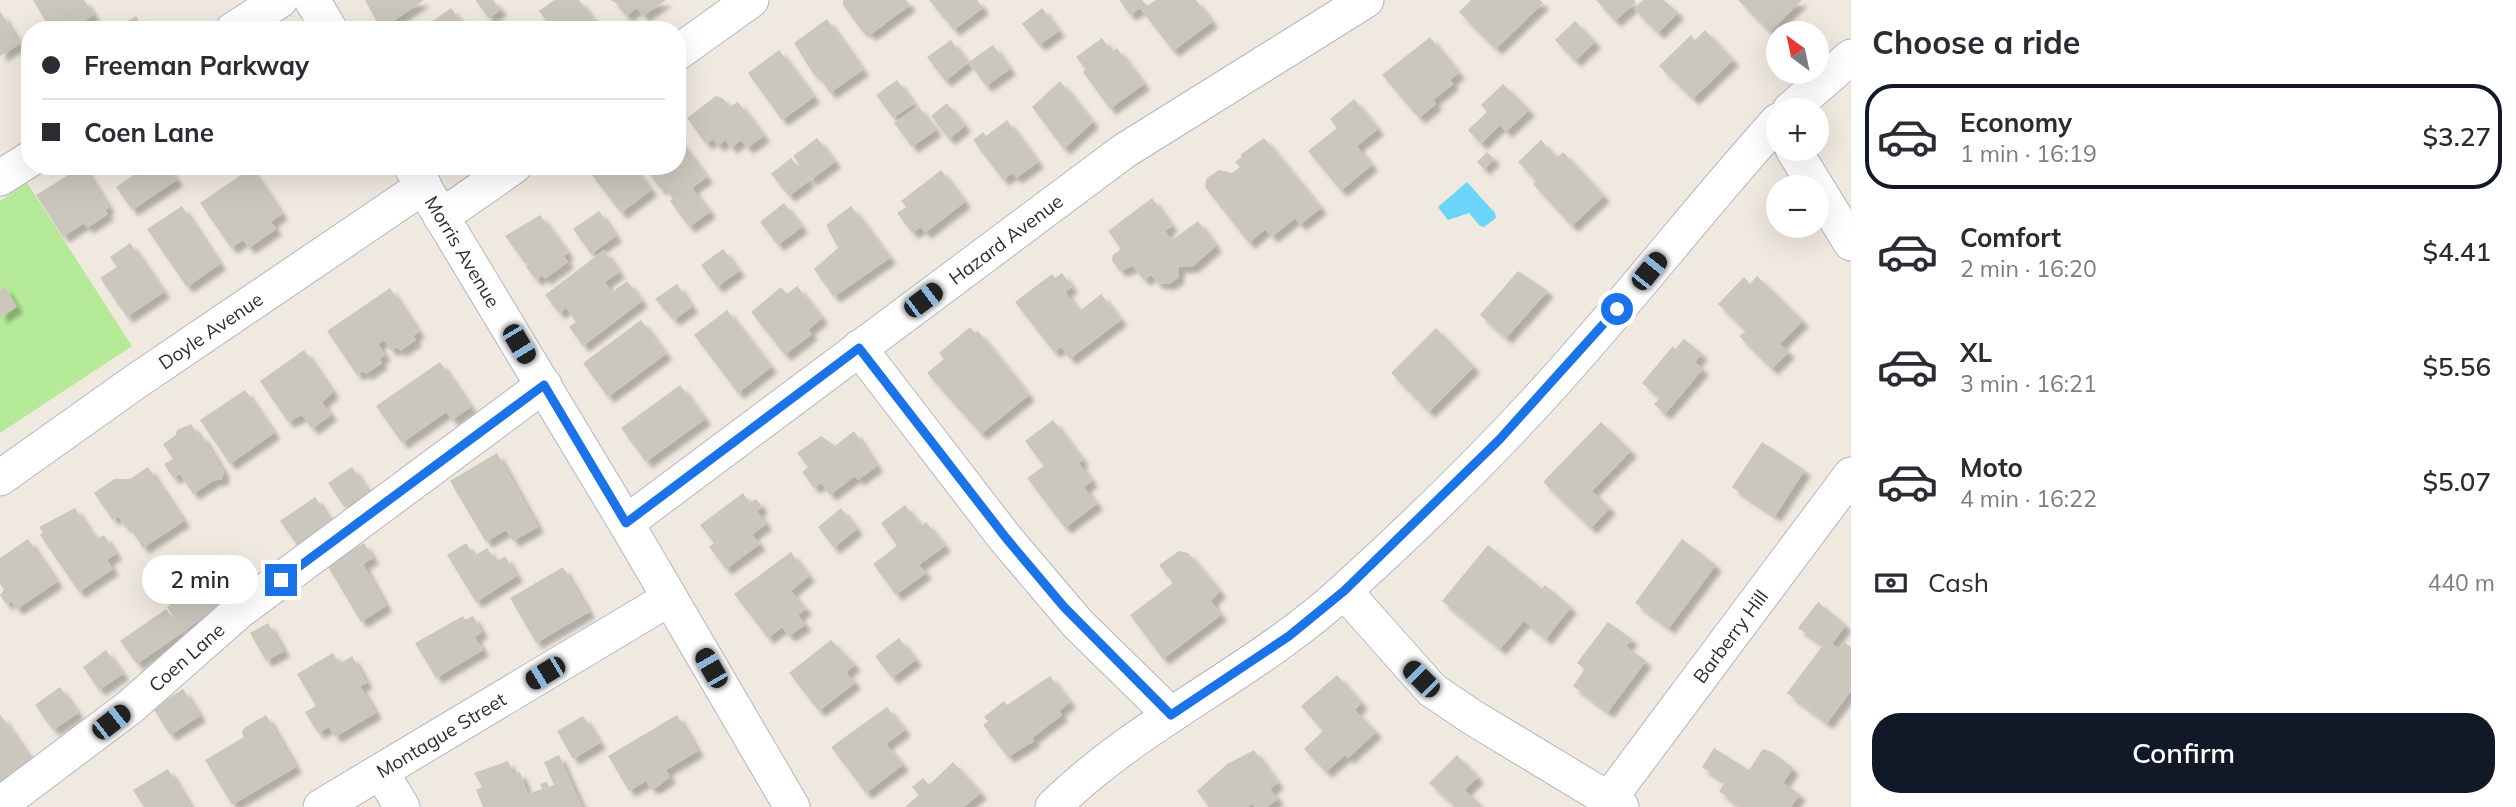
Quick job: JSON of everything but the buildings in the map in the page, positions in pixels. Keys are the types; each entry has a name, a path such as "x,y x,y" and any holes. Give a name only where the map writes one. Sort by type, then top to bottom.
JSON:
{"street":[{"path":"247,21 280,0"},
{"path":"312,0 325,21"},
{"path":"686,47 751,0"},
{"name":"Hazard Avenue","path":"626,523 1124,151 1366,0"},
{"path":"1810,98 1851,57"},
{"path":"1053,807 1099,764 1289,636 1344,591 1499,440 1577,356 1689,221 1766,142"},
{"path":"1804,161 1851,243"},
{"path":"0,178 21,165"},
{"path":"441,218 501,175"},
{"name":"Morris Avenue","path":"418,176 792,807"},
{"name":"Doyle Avenue","path":"0,478 418,176"},
{"path":"859,348 1006,538 1062,605 1171,715"},
{"name":"Coen Lane","path":"0,806 130,707 239,611 544,385"},
{"name":"Barberry Hill","path":"1615,803 1851,474"},
{"path":"1344,591 1432,690 1472,718 1615,803"},
{"name":"Montague Street","path":"321,807 670,598"},
{"path":"381,772 402,807"}],"green space":[{"path":"27,183 132,346 0,433 0,201"}],"water":[{"path":"1467,182 1495,213 1496,218 1484,227 1469,213 1448,220 1438,207"}],"route":[{"path":"281,580 481,428 544,385 626,523 859,348 1006,538 1078,624 1171,715 1289,636 1344,591 1499,440 1586,347 1617,309"}]}
